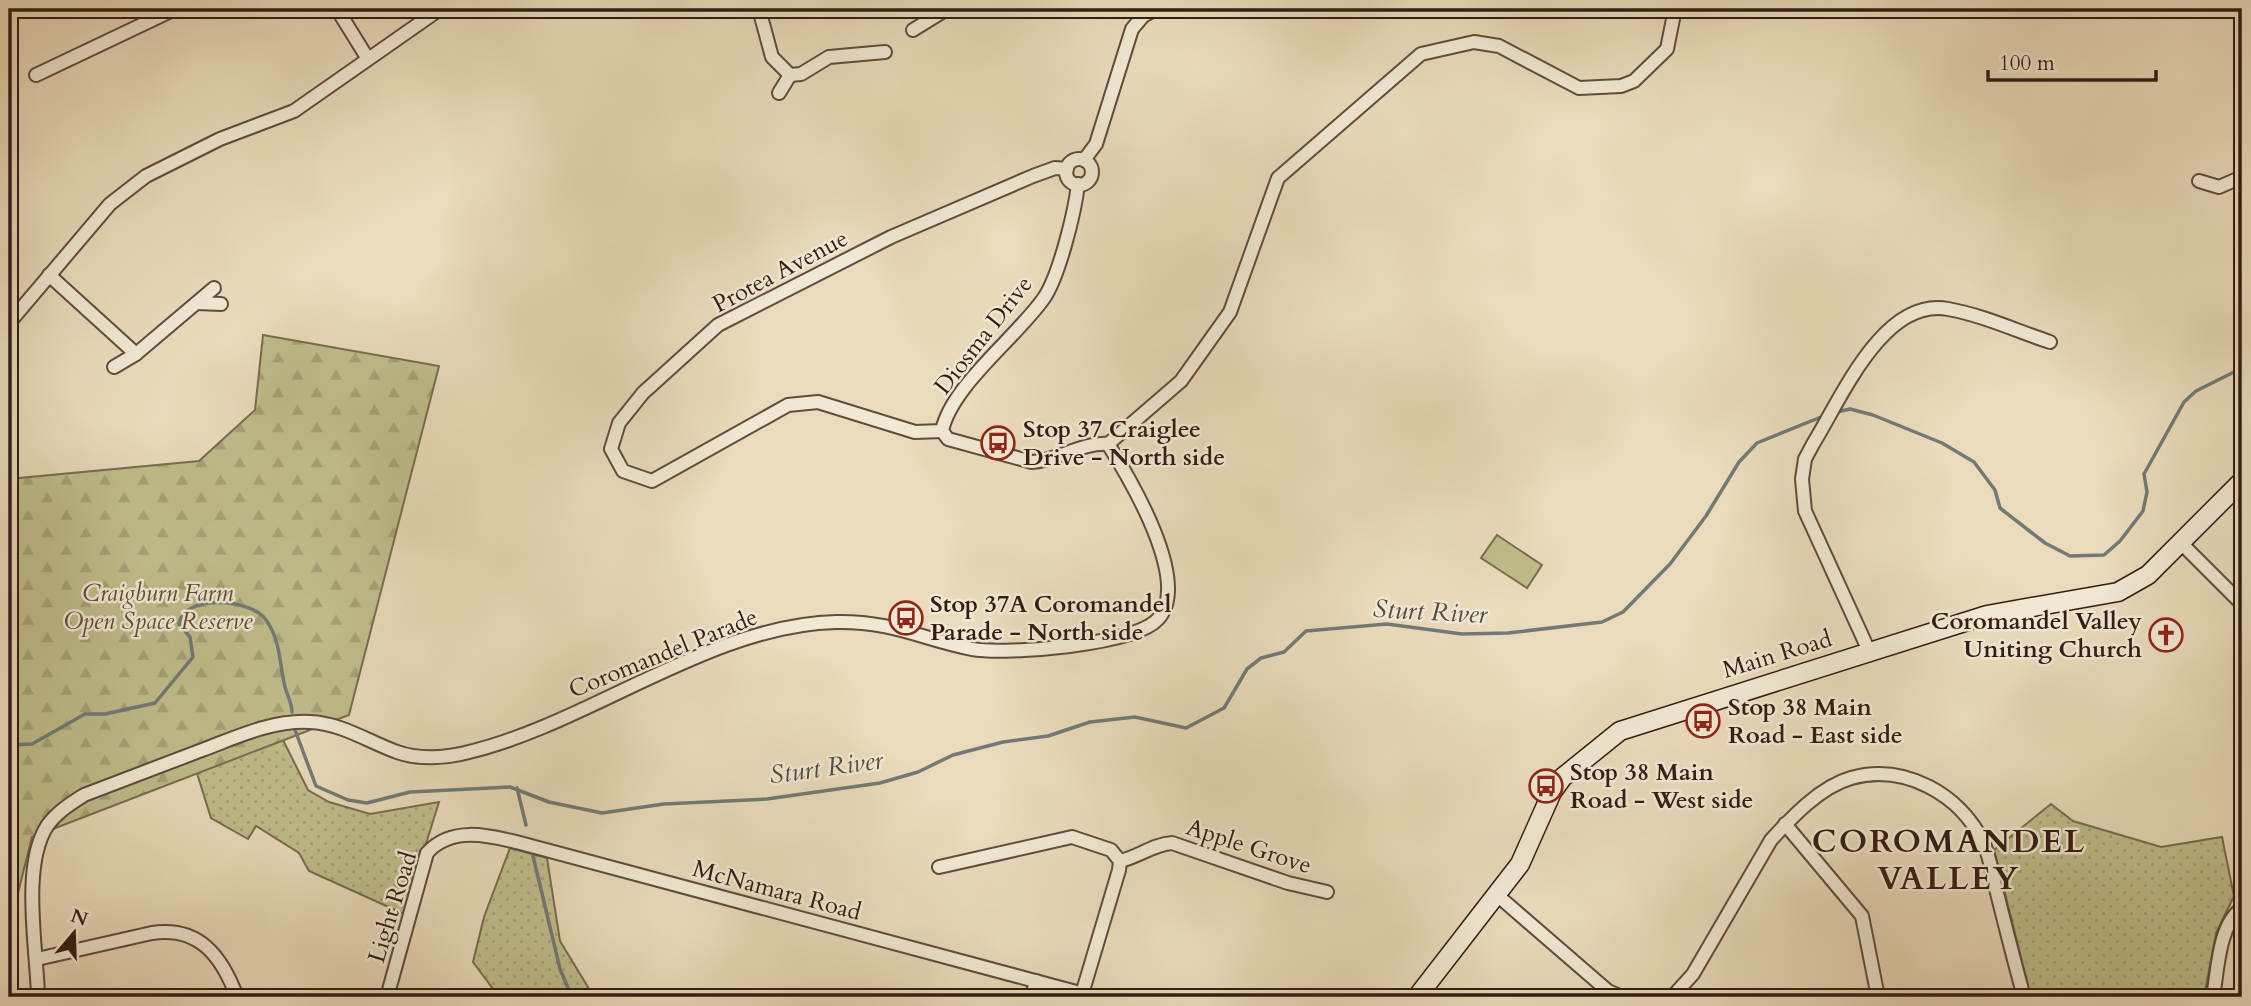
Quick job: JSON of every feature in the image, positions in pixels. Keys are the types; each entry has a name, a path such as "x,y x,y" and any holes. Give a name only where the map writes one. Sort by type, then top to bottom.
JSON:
{"main road":[{"name":"Main Road","path":"1417,997 1497,895 1529,847 1544,808 1563,777 1620,731 1987,615 2118,592 2148,575 2182,544 2242,481"}],"street":[{"path":"36,75 175,9"},
{"path":"337,9 368,59"},
{"path":"9,323 110,204 146,176 220,139 294,111 440,9"},
{"path":"759,9 772,57 790,75"},
{"path":"913,30 947,9"},
{"path":"1084,160 1090,165 1092,173 1089,180 1078,184 1068,177 1067,169 1072,162 1084,160 1096,144 1132,29 1143,16 1156,9"},
{"path":"942,431 948,439 1032,462 1045,461 1093,443 1108,444 1181,381 1230,312 1278,178 1420,54 1474,42 1499,46 1579,88 1620,86 1634,81 1667,49 1675,9"},
{"path":"790,75 801,74 829,57 885,52"},
{"path":"44,55 52,68"},
{"path":"779,93 790,75"},
{"name":"Protea Avenue","path":"942,431 915,432 818,402 802,402 788,405 652,481 623,471 611,449 619,423 643,393 719,325 891,237 1033,176 1055,168 1067,169"},
{"path":"2199,181 2219,187 2242,177"},
{"name":"Diosma Drive","path":"942,431 954,402 1047,293 1075,207 1078,184"},
{"path":"49,275 136,354"},
{"path":"114,367 136,354 214,288"},
{"path":"197,303 221,304"},
{"path":"1869,651 1801,497 1805,459 1836,405 1881,335 1907,314 1927,309 1947,309 2050,342"},
{"name":"Coromandel Parade","path":"38,997 34,861 40,838 62,809 84,795 274,725 303,722 328,724 408,755 445,757 471,752 514,737 723,648 807,624 879,623 971,649 996,651 1054,647 1135,635 1150,628 1161,616 1170,589 1169,576 1126,474 1108,444"},
{"path":"2182,544 2242,604"},
{"path":"1663,997 1674,995 1693,974 1771,839 1785,824 1826,790 1850,778 1888,774 1923,782 1969,818 1984,844 2024,997"},
{"path":"1785,824 1862,916 1878,997"},
{"name":"McNamara Road","path":"448,837 488,835 1089,996"},
{"name":"Light Road","path":"387,997 427,853 436,843 448,837"},
{"path":"939,867 1072,837 1111,850 1120,861 1089,996"},
{"name":"Apple Grove","path":"1120,861 1139,857 1163,844 1172,843 1288,883 1327,892"},
{"path":"1497,895 1608,991 1622,997"},
{"path":"2213,997 2224,937 2234,915 2242,908"},
{"path":"37,960 152,933 166,931 184,934 214,952 224,965 237,997"},
{"path":"1032,997 1036,981"}],"green space":[{"name":"Craigburn Farm Open Space Reserve","path":"263,335 439,366 349,715 32,837 9,929 9,479 199,461 255,410"},
{"path":"1497,535 1542,565 1527,588 1481,558"},
{"path":"282,738 308,790 329,802 370,814 439,802 404,914 309,871 299,853 256,826 248,839 211,818 195,767"},
{"path":"2051,804 2073,821 2161,847 2222,837 2234,896 2216,933 2204,997 2031,997 1994,850"},
{"path":"510,848 547,858 560,941 594,997 499,997 473,962 484,917"}],"waterway":[{"name":"Sturt River","path":"1837,412 1850,409 1873,415 1942,443 1974,462 1995,490 2000,508 2045,543 2070,556 2104,555 2120,541 2143,511 2147,492 2144,474 2184,402 2196,391 2242,368"},
{"name":"Sturt River","path":"295,730 316,786 348,800 367,803 410,792 510,787 549,802 602,813 664,804 767,799 880,783 918,772 953,755 1003,742 1048,736 1090,722 1135,717 1186,728 1224,708 1247,669 1261,658 1284,652 1306,631 1387,624 1462,634 1508,633 1602,622 1623,612 1670,564 1706,516 1739,462 1757,443 1826,415"},
{"name":"Sturt River","path":"9,745 32,744 85,714 105,714 155,703 193,657 190,637 179,624 184,614 193,607 219,602 247,607 266,620 277,644 292,712"},
{"path":"517,788 526,825"},
{"path":"533,856 560,969 572,997"}],"place":[{"name":"Stop 37 Craiglee Drive - North side","path":"998,443"},
{"name":"Stop 37A Coromandel Parade - North side","path":"906,618"},
{"name":"Coromandel Valley Uniting Church","path":"2166,635"},
{"name":"Stop 38 Main Road - East side","path":"1703,721"},
{"name":"Stop 38 Main Road - West side","path":"1546,786"}],"district":[{"name":"COROMANDEL VALLEY","path":"1949,860"}]}
